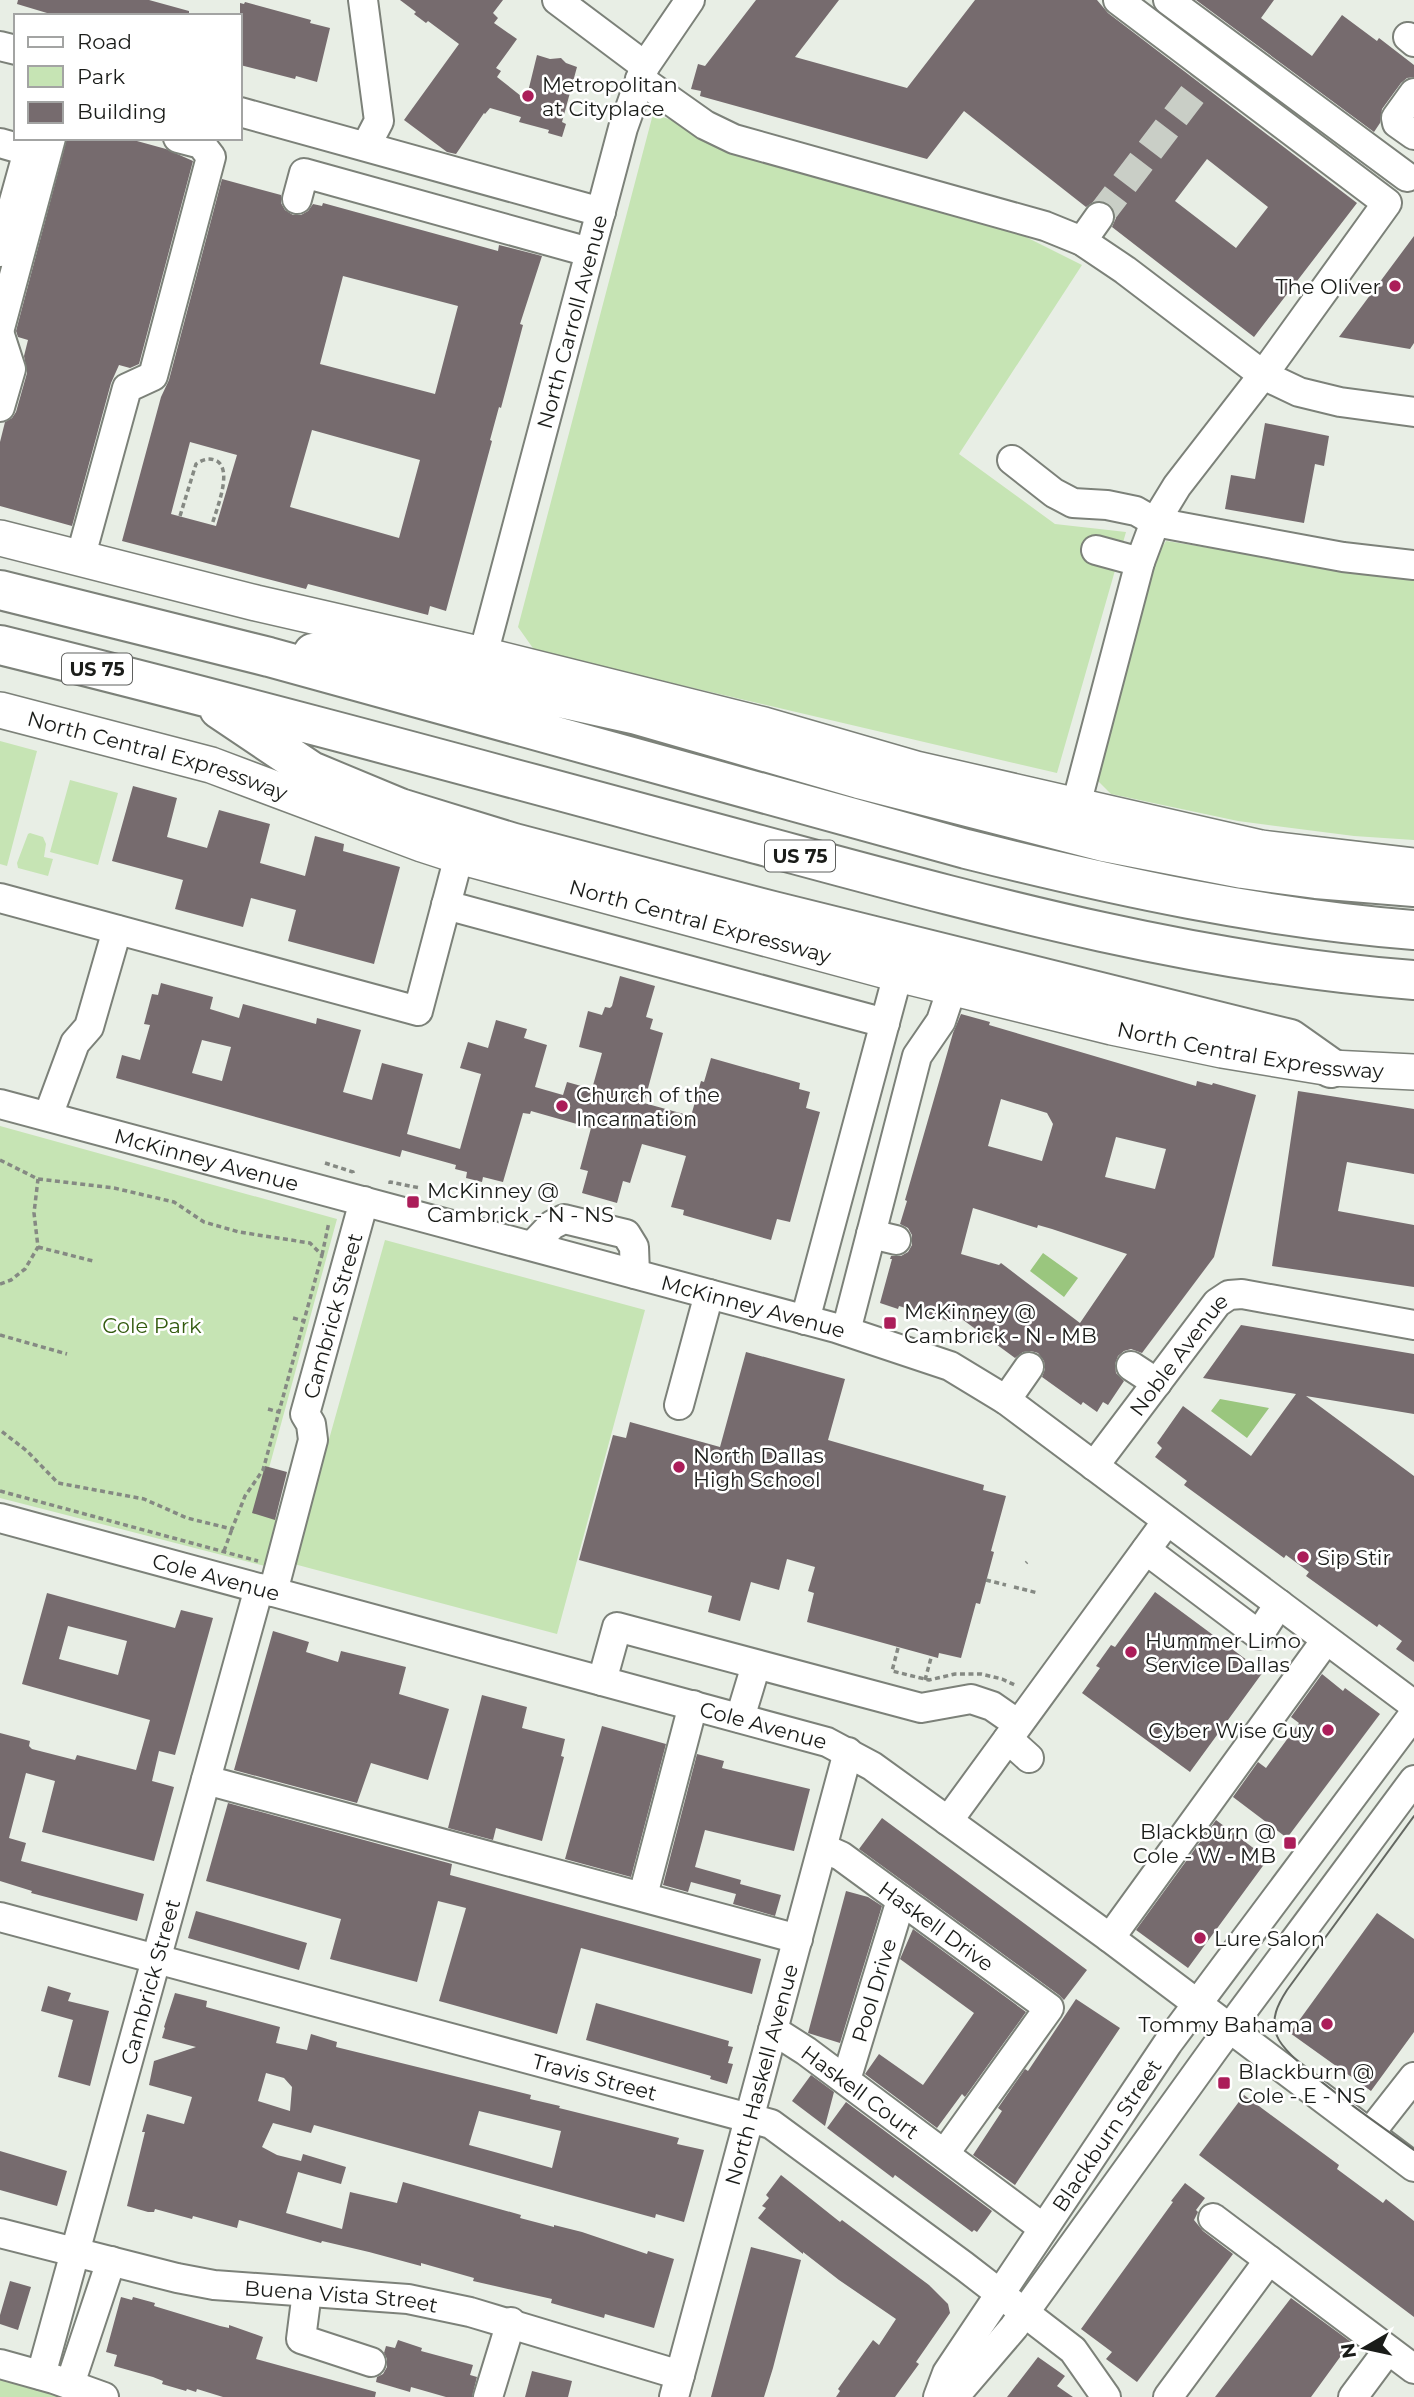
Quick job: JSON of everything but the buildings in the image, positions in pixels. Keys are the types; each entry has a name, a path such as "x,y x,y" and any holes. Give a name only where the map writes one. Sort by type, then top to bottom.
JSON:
{"highway":[{"name":"US 75","path":"0,590 270,657 1068,875 1272,914 1414,930"},
{"name":"US 75","path":"0,645 194,693 1064,925 1234,958 1414,980"},
{"path":"270,657 341,650 637,715 775,756 1104,842 1243,869 1316,879 1414,887"},
{"path":"194,693 311,771 400,808 514,843 773,911 1290,1039 1331,1068"}],"main road":[{"path":"0,538 256,603 768,716 916,769 1261,848 1414,866"},
{"name":"North Central Expressway","path":"0,710 211,765 459,856 951,988 1112,1027 1222,1050 1331,1068 1414,1072"}],"street":[{"path":"363,0 379,121 366,146"},
{"path":"557,0 705,125 734,139 1045,226 1082,241 1125,270 1263,375 1298,392 1340,402 1414,412"},
{"name":"North Carroll Avenue","path":"483,655 623,128 643,73 690,0"},
{"path":"1118,0 1206,76 1387,203"},
{"path":"1076,805 1140,562 1155,522 1177,486 1263,375 1410,172 1168,0"},
{"path":"1414,93 1396,118 1397,123 1414,135"},
{"path":"242,113 601,212"},
{"path":"0,328 50,140"},
{"path":"80,559 127,388 153,376 211,157 201,144 186,140"},
{"path":"0,143 28,151 0,252"},
{"path":"297,199 304,173 589,253"},
{"path":"1082,241 1099,217"},
{"path":"0,335 11,369 0,407"},
{"path":"1012,460 1054,493 1073,503 1107,505 1136,511 1155,522 1343,557 1414,565"},
{"path":"1096,550 1140,562"},
{"path":"0,898 418,1011 459,856"},
{"path":"446,905 885,1023"},
{"path":"48,1116 75,1043 89,1027 117,930"},
{"path":"805,1320 898,974"},
{"path":"846,1331 883,1237 917,1056 941,1021 951,988"},
{"name":"McKinney Avenue","path":"0,1104 846,1331 950,1366 1006,1400 1414,1705"},
{"name":"Cambrick Street","path":"41,2375 206,1780 313,1440 311,1424 305,1414 364,1201"},
{"path":"679,1405 709,1294"},
{"name":"Noble Avenue","path":"1094,1466 1217,1303 1229,1295 1242,1294 1414,1325"},
{"path":"1131,1366 1157,1382"},
{"path":"1006,1400 1029,1367"},
{"name":"Cole Avenue","path":"0,1518 270,1582 602,1681 827,1742 872,1766 1110,1938 1414,2167"},
{"path":"948,1821 1167,1521"},
{"path":"1146,1550 1259,1635 1279,1604"},
{"path":"602,1681 617,1627 921,1708 962,1700 984,1702 1013,1732 1029,1758"},
{"path":"1110,1938 1326,1640"},
{"path":"740,1718 756,1665"},
{"path":"646,1884 693,1705"},
{"name":"Blackburn Street","path":"938,2397 947,2373 999,2293 1197,2003 1414,1714"},
{"name":"North Haskell Avenue","path":"677,2386 848,1752"},
{"path":"206,1780 798,1939"},
{"name":"Blackburn Street","path":"954,2397 1007,2336 1414,1780"},
{"name":"Haskell Drive","path":"822,1849 841,1856 1049,2008 945,2154"},
{"name":"Pool Drive","path":"846,2080 901,1900"},
{"name":"Travis Street","path":"0,1917 771,2124 1073,2350 1096,2393"},
{"name":"Haskell Court","path":"773,2030 846,2080 1044,2228"},
{"path":"1370,2133 1414,2077"},
{"path":"1213,2218 1414,2369"},
{"name":"Buena Vista Street","path":"0,2232 177,2278 214,2285 408,2299 510,2322 677,2386"},
{"path":"1168,2397 1269,2260"},
{"path":"70,2384 111,2261"},
{"path":"307,2292 301,2339 371,2362"},
{"path":"488,2397 510,2322"},
{"path":"1353,2397 1388,2350"},
{"path":"0,2364 70,2384 104,2397"}],"path":[{"path":"180,516 196,464 205,459 216,460 223,468 225,478 212,525"},
{"path":"0,1160 37,1179 114,1188 174,1202 205,1222 239,1232 310,1243 322,1255"},
{"path":"0,1284 11,1280 25,1269 38,1247 34,1213 37,1179"},
{"path":"224,1551 245,1496 263,1470 329,1222"},
{"path":"38,1247 93,1261"},
{"path":"293,1318 304,1321"},
{"path":"0,1335 67,1354"},
{"path":"268,1409 279,1412"},
{"path":"0,1430 27,1451 58,1483 144,1499 187,1518 232,1529"},
{"path":"0,1490 224,1551 270,1582"},
{"path":"986,1580 1006,1585"},
{"path":"1014,1587 1038,1593"},
{"path":"898,1648 892,1671 925,1680 955,1674 981,1674 1017,1686"},
{"path":"925,1680 931,1658"}],"green space":[{"path":"653,114 1010,229 1082,265 959,454 1055,524 1126,532 1057,773 535,651 518,627"},
{"path":"1166,541 1414,580 1414,840 1354,836 1238,821 1111,794 1095,778 1155,559"},
{"path":"0,741 37,751 7,866 0,864"},
{"path":"70,780 118,793 98,865 50,852"},
{"path":"30,833 43,837 46,844 44,857 53,859 48,876 18,868 17,863"},
{"name":"Cole Park","path":"0,1126 337,1219 257,1512 288,1522 269,1567 0,1498"},
{"path":"385,1240 645,1310 557,1634 294,1564"},
{"path":"0,2374 75,2397 0,2397"}],"shaded area":[{"path":"1043,1253 1078,1278 1064,1297 1030,1271"},
{"path":"1220,1399 1269,1408 1247,1438 1211,1411"}],"tunnel":[{"path":"1099,217 1202,82"}],"tram line":[{"path":"1414,1816 1287,1990 1278,2006 1274,2024 1277,2036 1299,2062 1414,2150"}],"place":[{"name":"Metropolitan at Cityplace","path":"528,96"},
{"name":"The Oliver","path":"1395,286"},
{"name":"Church of the Incarnation","path":"562,1106"},
{"name":"McKinney @ Cambrick - N - NS","path":"413,1202"},
{"name":"McKinney @ Cambrick - N - MB","path":"890,1323"},
{"name":"North Dallas High School","path":"679,1467"},
{"name":"Sip Stir","path":"1303,1557"},
{"name":"Hummer Limo Service Dallas","path":"1131,1652"},
{"name":"Cyber Wise Guy","path":"1328,1730"},
{"name":"Blackburn @ Cole - W - MB","path":"1290,1843"},
{"name":"Lure Salon","path":"1200,1938"},
{"name":"Tommy Bahama","path":"1327,2024"},
{"name":"Blackburn @ Cole - E - NS","path":"1224,2083"}]}
